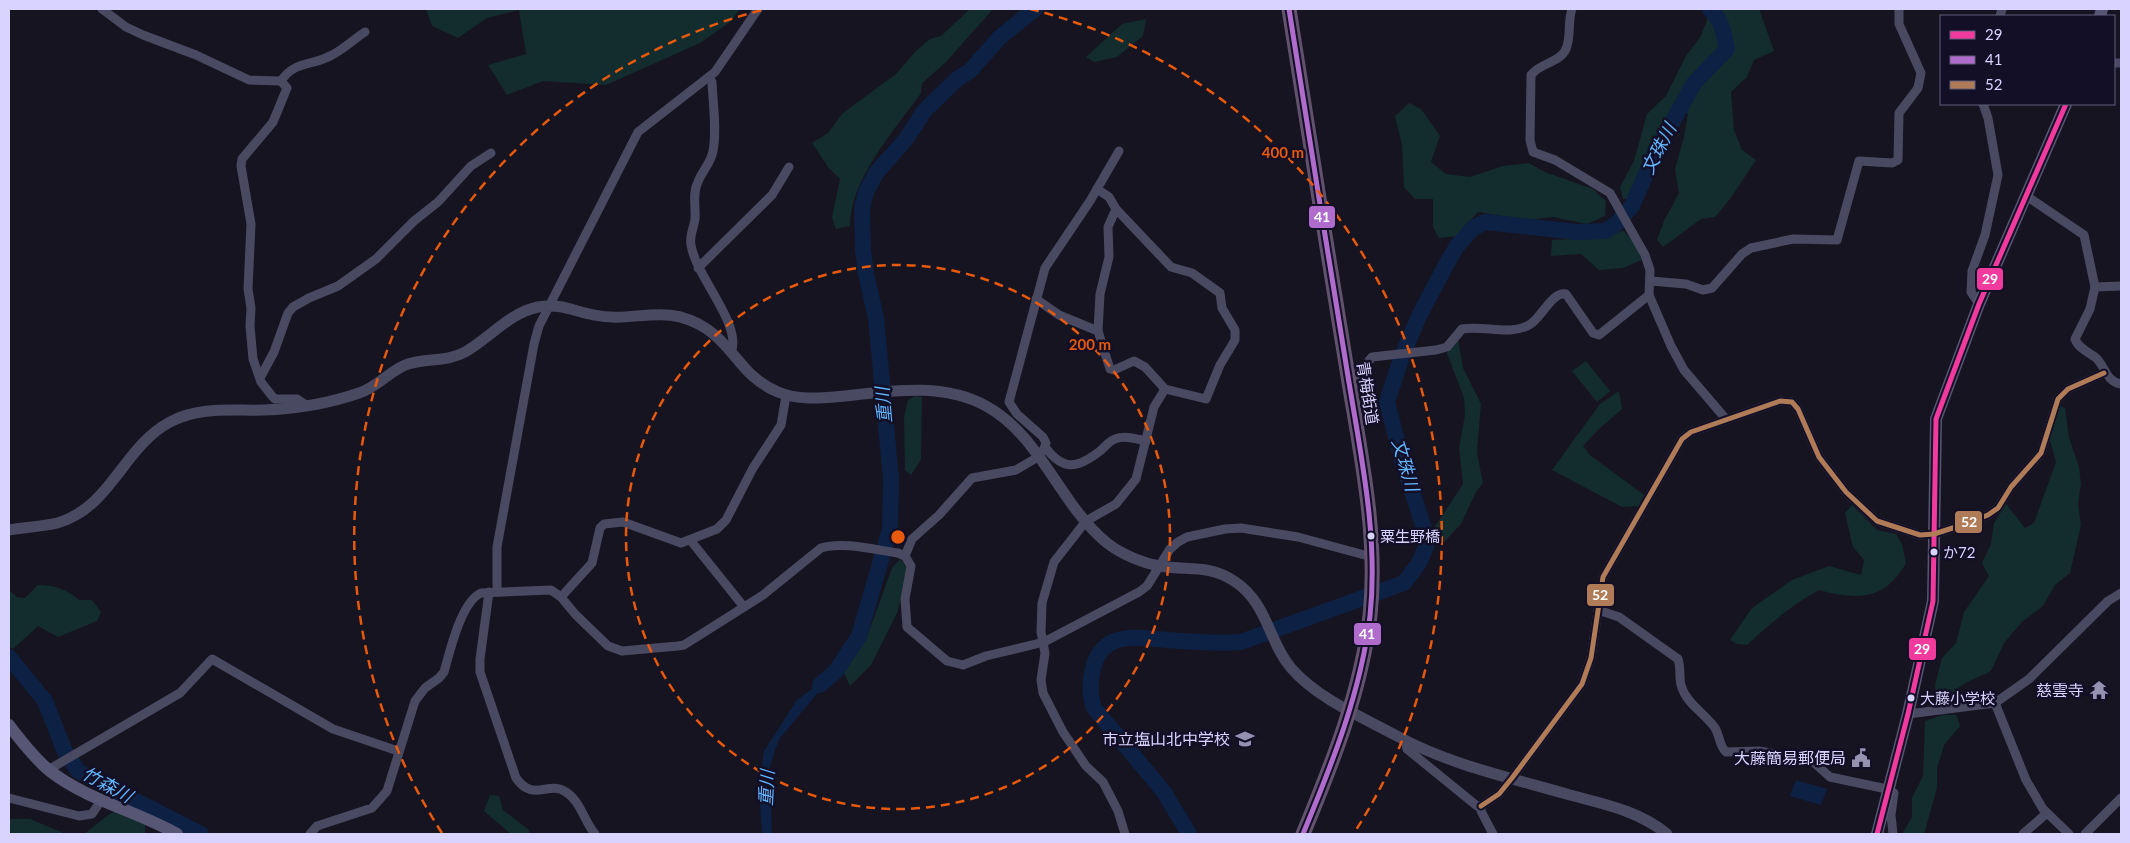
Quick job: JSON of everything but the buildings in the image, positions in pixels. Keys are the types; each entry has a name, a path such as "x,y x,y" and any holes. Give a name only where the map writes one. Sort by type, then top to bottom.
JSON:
{"highway":[{"name":"青梅街道","path":"1289,9 1369,517 1373,573 1370,614 1363,658 1349,710 1302,834"}],"main road":[{"path":"1877,834 1908,714 1933,600 1936,419 1979,304 2066,105"},
{"path":"9,725 48,770 102,799 154,821 177,834"}],"street":[{"path":"102,9 126,27 143,35 196,55 249,80 281,81 287,88 273,122 264,135 246,154 242,166 251,224 248,289 251,308 250,348 260,378 275,399 297,399 306,405"},
{"path":"595,834 578,805 568,793 555,789 533,791 521,784 516,778 480,672 480,659 493,591 497,547 534,344 550,305 638,132 710,77 720,66 758,9"},
{"path":"1572,9 1566,51 1561,57 1537,67 1530,75 1530,140 1533,152 1555,160 1610,193 1645,256 1650,270 1649,294 1684,370 1725,418"},
{"path":"1651,281 1686,284 1703,290 1712,288 1742,254 1751,248 1793,239 1837,240 1859,161 1892,163 1898,160 1899,112 1918,88 1920,73 1899,24 1899,9"},
{"path":"281,81 286,72 302,64 318,62 334,55 365,32"},
{"path":"710,77 712,82 714,145 710,160 694,192 695,218 690,244 698,268 725,316 734,337 731,353"},
{"path":"1979,304 1971,292 1972,272 1985,235 1998,175 1988,118 1982,105"},
{"path":"1119,151 1097,189 1049,260 1036,299 1032,323 1009,402 1011,408 1043,438 1045,447 1054,460 1061,464 1078,464 1090,459 1113,440 1123,437 1146,441"},
{"path":"260,378 274,352 288,313 293,307 308,298 338,286 376,259 414,221 438,202 471,166 491,153"},
{"path":"698,268 772,194 789,167"},
{"path":"1097,189 1110,197 1116,209 1171,267 1192,274 1220,293 1222,308 1235,330 1235,340 1220,366 1206,400 1165,389 1145,367 1134,361 1114,370 1110,369 1098,331 1100,294 1109,258 1108,227 1116,209"},
{"path":"2026,195 2081,231 2088,243 2095,287 2090,309 2074,339 2080,347 2100,362 2104,373 2117,384 2121,384"},
{"path":"2095,287 2121,286"},
{"path":"1348,379 1357,375 1372,357 1417,354 1447,347 1462,329 1516,330 1529,325 1541,316 1556,296 1562,293 1566,294 1593,333 1599,335 1649,294"},
{"path":"1036,299 1059,316 1098,331"},
{"path":"9,530 58,523 87,508 107,489 146,440 169,423 186,415 219,410 261,410 306,405 363,392 409,364 458,356 518,314 532,308 558,305 604,316 666,314 680,317 707,330 753,378 786,396 823,398 902,390 955,394 985,405 1014,428 1086,521 1111,546 1130,556 1160,566 1200,568 1233,580 1245,590 1265,616 1290,667 1302,679 1349,710 1405,740 1444,758 1630,813 1654,823 1667,834"},
{"path":"1405,740 1407,749 1477,806 1481,806 1499,794 1582,684 1591,658 1604,577 1682,439 1691,432 1725,418 1780,401 1792,402 1798,410 1819,457 1842,487 1867,514 1890,527 1920,535 1934,534 1988,515 1998,508 2011,487 2041,453 2058,398 2068,389 2104,373"},
{"path":"1125,834 1118,811 1103,782 1086,766 1062,732 1043,693 1041,680 1044,642 1042,603 1054,562 1086,521 1124,497 1136,479 1154,407 1165,389"},
{"path":"561,597 592,563 600,528 604,524 623,522 675,542 691,541 717,529 726,520 746,481 781,425 786,396"},
{"path":"901,554 912,539 939,515 972,478 1016,470 1038,457 1045,447"},
{"path":"310,834 317,826 372,808 386,791 397,763 398,751 415,701 425,688 444,672 459,624 472,600 481,593 551,590 561,597 602,642 622,651 684,645 763,595 821,548 846,547 901,554 911,566 905,599 907,627 947,661 963,664 986,656 1044,642 1139,592 1146,586 1170,549 1178,542 1187,538 1241,528 1298,537 1372,557"},
{"path":"691,541 744,607"},
{"path":"1908,714 1995,703 2029,680 2108,601 2121,593"},
{"path":"1598,610 1619,617 1678,658 1681,668 1681,685 1691,703 1716,730 1722,748 1726,752 1759,751 1811,760 1830,777 1888,789 1894,793 1893,834"},
{"path":"48,770 180,693 212,659 333,730 398,751"},
{"path":"1995,703 2026,780 2047,813 2069,834"},
{"path":"9,798 79,816 92,814 102,799"},
{"path":"2085,834 2121,798"},
{"path":"1481,806 1481,811 1493,834"},
{"path":"2023,834 2047,813"}],"green space":[{"path":"426,9 740,9 730,22 700,43 606,85 543,81 507,95 488,65 526,54 519,10 487,18 458,38 432,26"},
{"path":"970,9 993,9 945,63 922,83 921,93 875,156 865,173 852,208 850,226 836,229 832,217 840,179 828,167 812,143 828,133 843,113 896,74 916,51 930,39 941,36"},
{"path":"1704,9 1759,9 1774,51 1754,60 1747,77 1731,92 1734,130 1742,150 1756,160 1730,199 1715,217 1701,219 1663,247 1657,240 1664,221 1679,193 1675,169 1684,137 1688,113 1672,113 1629,199 1623,199 1620,187 1634,161 1647,114 1666,96 1686,56 1701,36 1708,17"},
{"path":"1146,19 1143,36 1117,57 1094,62 1086,57 1122,24"},
{"path":"1409,103 1421,109 1440,136 1431,162 1446,174 1470,177 1503,166 1529,163 1545,172 1593,189 1606,201 1605,216 1587,224 1553,217 1526,220 1478,212 1457,236 1439,238 1433,227 1433,199 1415,199 1404,187 1402,145 1395,116"},
{"path":"1624,231 1634,242 1642,260 1623,268 1599,270 1581,254 1551,256 1552,240 1591,238"},
{"path":"1458,339 1463,368 1481,404 1477,453 1483,483 1476,492 1461,524 1444,542 1439,541 1434,528 1463,484 1459,448 1465,415 1464,398 1447,353"},
{"path":"1586,361 1610,391 1597,402 1572,371"},
{"path":"1619,391 1622,409 1583,446 1590,455 1644,495 1638,506 1622,507 1552,470 1600,404"},
{"path":"915,396 922,397 921,460 911,475 905,470 904,417 908,400"},
{"path":"2059,406 2065,408 2069,438 2079,467 2081,484 2078,503 2081,525 2070,573 2055,585 2043,606 2022,622 2004,643 1991,671 1960,686 1949,703 1937,702 1935,685 1942,658 1956,643 1964,612 1989,576 1982,563 1991,544 1994,523 2006,504 2025,528 2034,523 2056,462 2048,434"},
{"path":"1852,505 1877,530 1896,534 1902,544 1906,563 1889,585 1879,591 1858,596 1819,590 1781,615 1747,645 1737,644 1730,640 1752,608 1792,580 1829,566 1861,575 1864,560 1853,547 1845,513"},
{"path":"900,559 907,567 898,611 871,665 850,686 843,671 867,637 892,568"},
{"path":"38,585 60,588 79,600 92,600 101,612 97,621 58,637 38,626 13,649 9,647 9,590 17,597 25,598"},
{"path":"1943,715 1956,715 1960,726 1944,745 1937,768 1937,788 1924,834 1902,834 1912,817 1912,798 1923,776 1925,721"},
{"path":"490,795 499,796 503,810 529,830 529,834 511,834 484,811"},
{"path":"121,808 145,822 145,834 84,834 108,815"},
{"path":"9,819 30,819 66,834 9,834"}],"water":[{"path":"836,671 780,738 770,767 772,834 762,834 759,788 764,751 797,700"},
{"path":"1796,780 1827,789 1821,805 1790,796"}],"waterway":[{"name":"重川","path":"820,685 836,671 859,636 890,529 891,479 876,318 866,274 863,249 862,208 866,192 876,173 906,139 925,110 957,79 970,71 999,38 1035,9"},
{"name":"文珠川","path":"1189,834 1164,792 1094,708 1091,690 1092,670 1100,652 1115,641 1128,638 1204,643 1241,642 1404,583 1419,563 1427,544 1387,402 1401,359 1419,316 1446,265 1457,246 1473,228 1485,222 1577,232 1605,231 1615,225 1632,206 1654,155 1694,83 1727,49 1720,23 1710,9"},
{"name":"竹森川","path":"9,657 45,701 65,752 78,771 201,834"}],"transit line":[{"name":"41","path":"1289,9 1362,458 1372,553 1370,616 1360,672 1335,754 1303,834"},
{"name":"29","path":"1877,834 1908,714 1933,601 1936,419 1979,304 2066,105"},
{"name":"52","path":"1481,806 1499,794 1582,684 1591,658 1603,577 1682,439 1691,432 1780,401 1792,402 1798,409 1819,457 1846,492 1877,521 1920,535 1934,534 1988,515 1998,508 2011,487 2041,453 2058,399 2068,389 2104,373"}],"place":[{"name":"粟生野橋","path":"1371,536"},
{"name":"か72","path":"1934,552"},
{"name":"慈雲寺","path":"2099,690"},
{"name":"大藤小学校","path":"1911,698"},
{"name":"市立塩山北中学校","path":"1245,739"},
{"name":"大藤簡易郵便局","path":"1861,758"}]}
